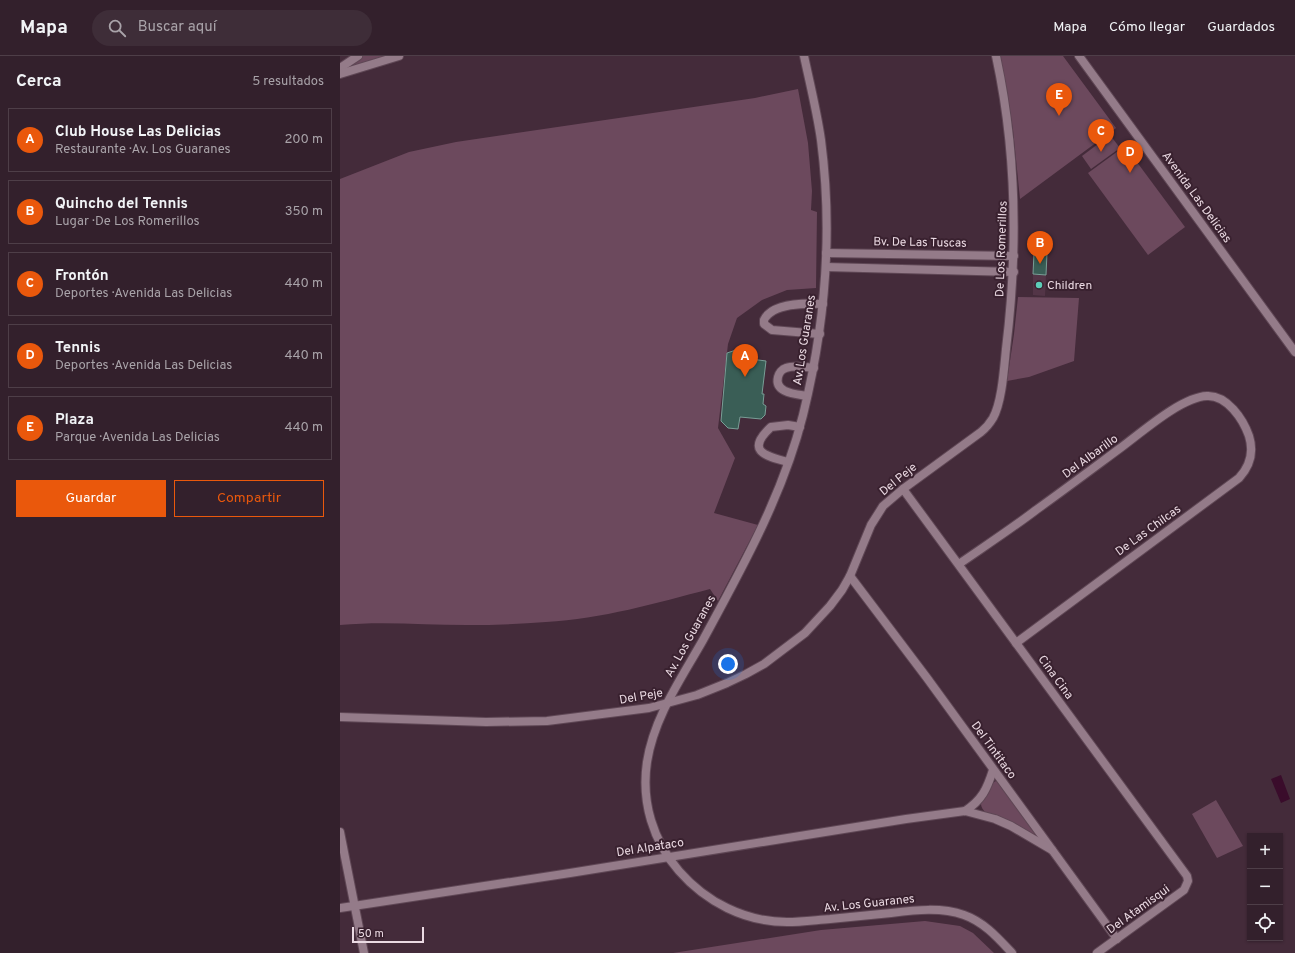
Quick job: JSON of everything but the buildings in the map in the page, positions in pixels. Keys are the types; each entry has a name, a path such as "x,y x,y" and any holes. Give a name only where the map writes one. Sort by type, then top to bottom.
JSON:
{"street":[{"path":"340,68 358,56"},
{"path":"340,74 398,56"},
{"name":"Av. Los Guaranes","path":"804,56 812,88 821,140 826,194 826,267 820,334 814,368 800,427 777,494 755,540 660,718 650,750 646,773 646,802 658,839 680,872 702,893 725,908 740,915 760,920 785,922 920,909 953,912 965,916 984,926 1012,953"},
{"name":"De Los Romerillos","path":"976,436 986,428 994,417 999,399 1014,272 1014,201 1010,146 1007,114 996,56"},
{"name":"Avenida Las Delicias","path":"1079,56 1295,352"},
{"name":"Bv. De Las Tuscas","path":"826,253 1014,256"},
{"path":"826,267 1014,272"},
{"path":"820,334 772,330 764,324 764,320 770,312 787,306 807,303 823,304"},
{"path":"807,396 787,392 778,385 778,379 782,370 786,367 814,368"},
{"name":"Del Albarillo","path":"959,564 1034,512 1173,410 1199,397 1209,396 1224,402 1238,415"},
{"name":"De Las Chilcas","path":"1016,643 1240,478 1246,470 1252,451 1249,436 1238,415"},
{"path":"788,462 768,457 763,454 758,443 761,437 771,426 788,425 800,427"},
{"name":"Del Peje","path":"340,717 435,721 523,722 570,718 649,708 667,704 697,695 727,683 746,674 805,634 818,621 842,590 850,576 871,525 883,506 902,489 976,436"},
{"name":"Cina Cina","path":"902,489 959,564 1182,869 1188,881"},
{"name":"Del Tintitaco","path":"850,576 922,671 1117,939"},
{"path":"965,811 978,801 986,789 993,770"},
{"path":"978,801 983,815"},
{"name":"Del Alpataco","path":"340,908 570,873 920,816 965,811 983,815 1011,826 1052,850"},
{"path":"340,832 364,953"},
{"name":"Del Atamisqui","path":"1098,953 1184,890 1188,881"}],"shaded area":[{"path":"362,56 387,56 340,71"},
{"path":"998,56 1063,56 1116,128 1020,199 1013,130"},
{"path":"798,89 808,143 812,191 811,210 817,212 816,288 787,290 762,300 737,318 728,344 718,428 735,458 714,513 758,525 718,601 710,589 629,610 588,618 487,625 388,623 340,625 340,179 409,152 456,142 755,98"},
{"path":"1110,135 1120,148 1091,169 1082,156"},
{"path":"1125,146 1185,227 1148,255 1088,173"},
{"name":"Children","path":"1033,274 1046,275 1045,296 1033,295"},
{"path":"1018,297 1079,298 1074,361 1029,377 1007,381"},
{"path":"1281,775 1290,799 1281,803 1271,779"},
{"path":"996,781 999,782 1036,835 986,813 983,810 981,804 983,798 989,788"},
{"path":"1216,800 1243,846 1217,858 1192,814"},
{"path":"925,921 960,926 973,933 994,953 673,953 821,930"}],"place":[{"name":"Plaza","path":"1059,116"},
{"name":"Frontón","path":"1101,152"},
{"name":"Tennis","path":"1130,173"},
{"name":"Quincho del Tennis","path":"1040,264"},
{"name":"Children","path":"1039,285"},
{"name":"Club House Las Delicias","path":"745,377"}]}
